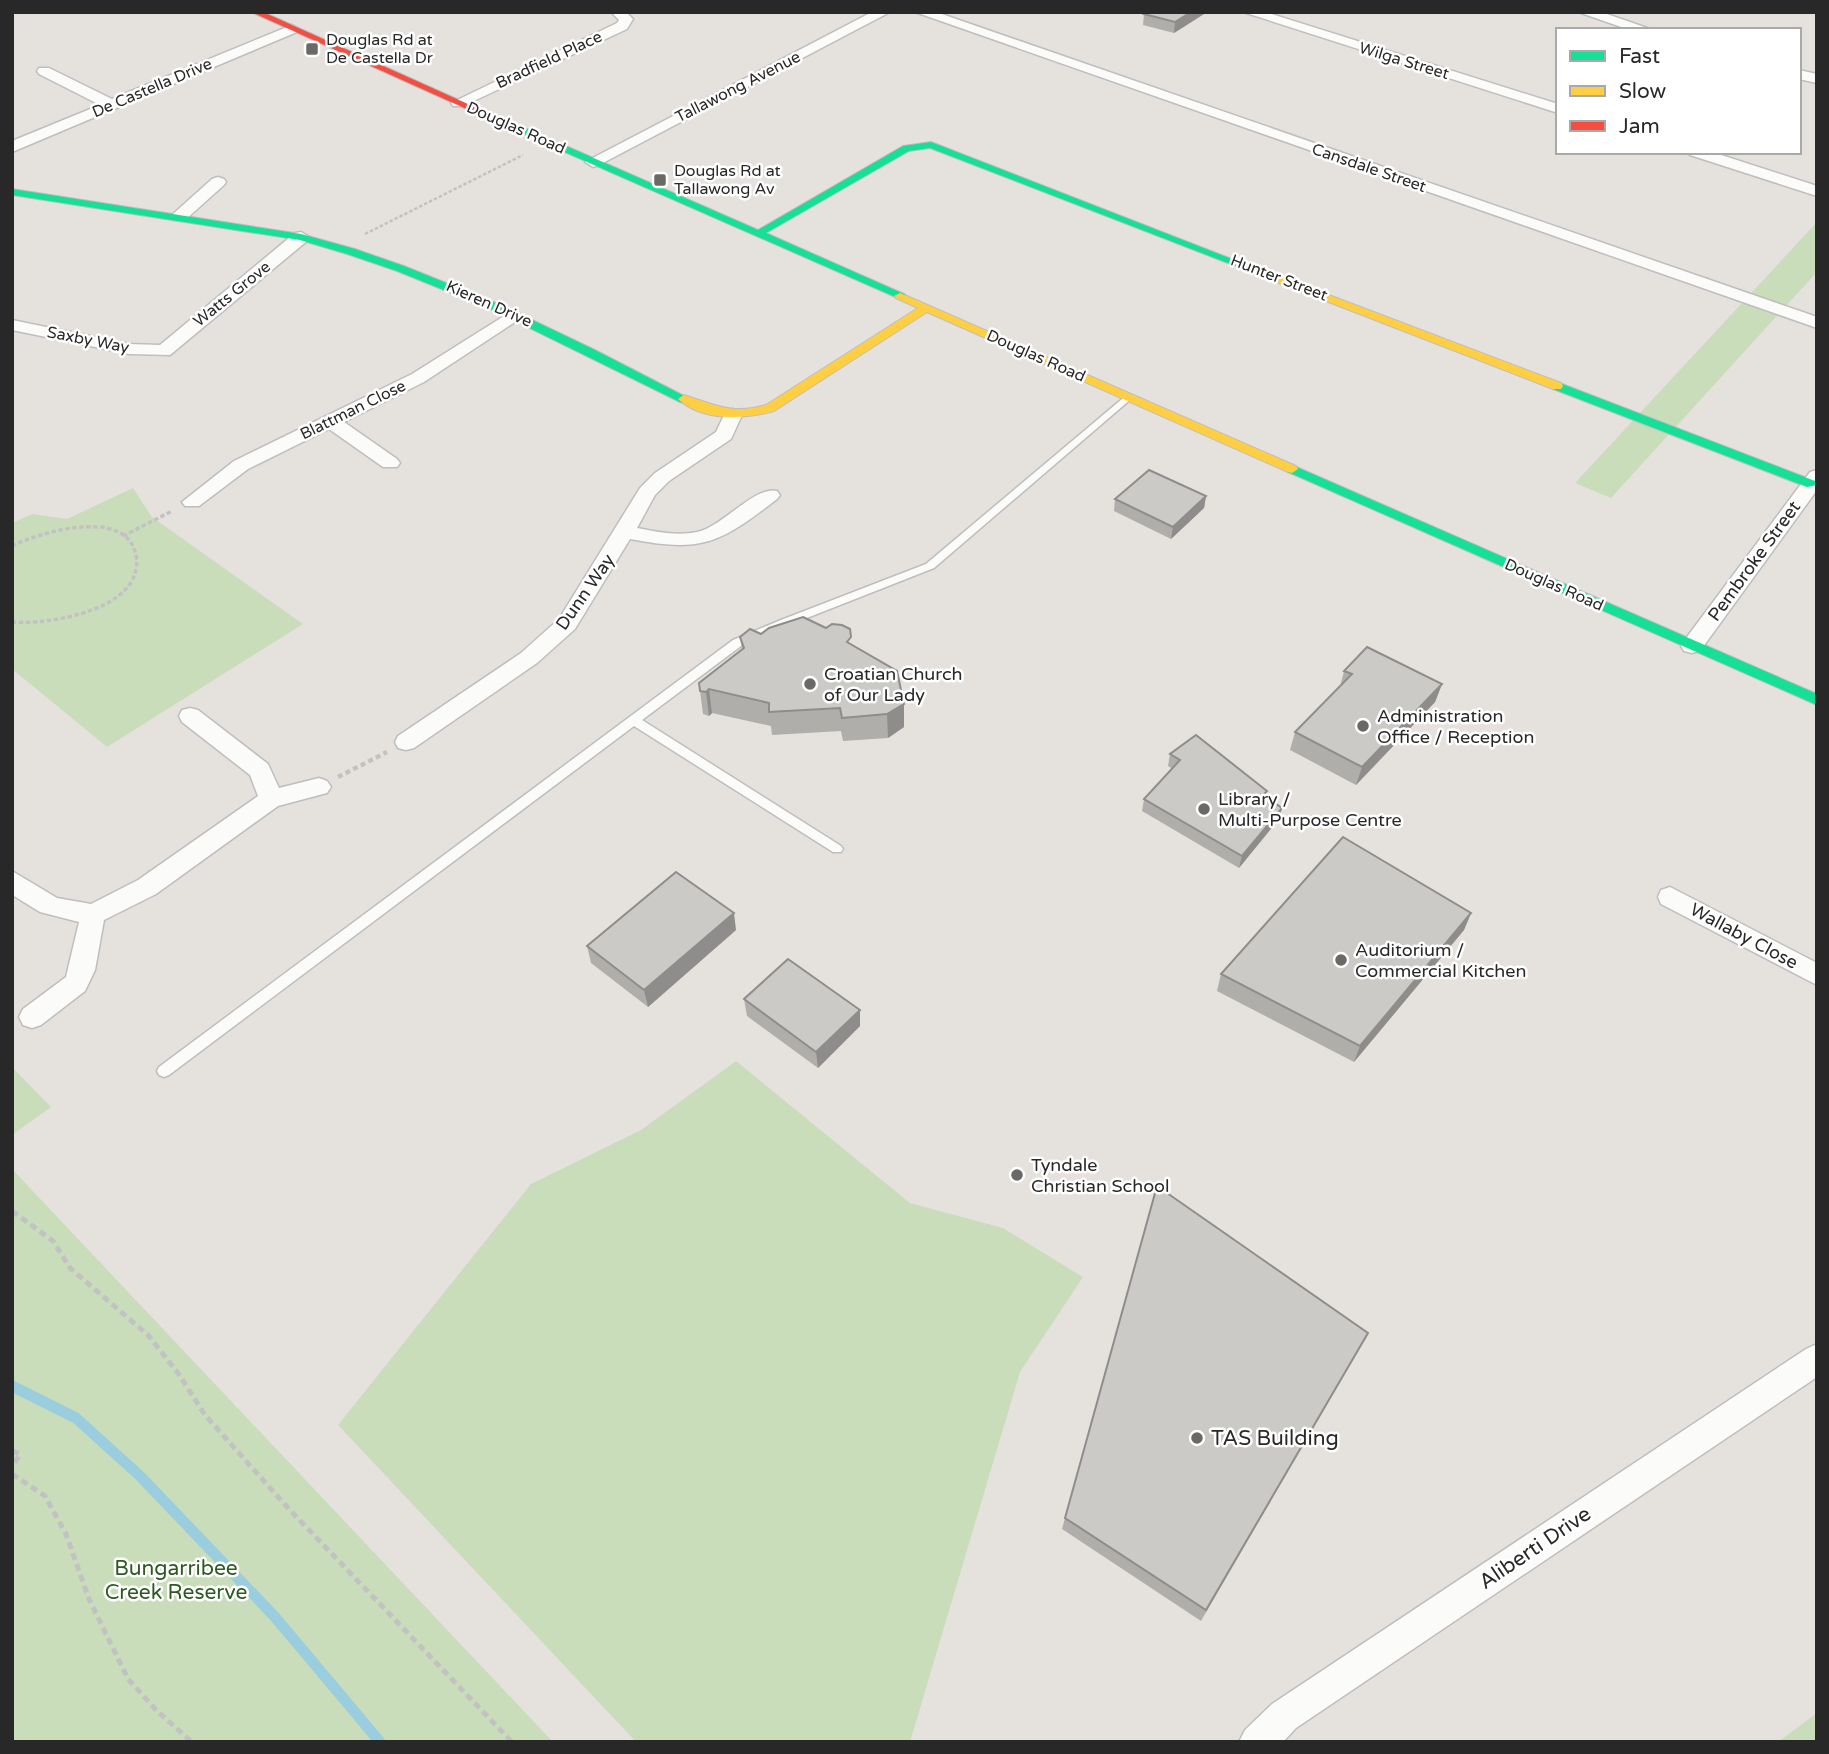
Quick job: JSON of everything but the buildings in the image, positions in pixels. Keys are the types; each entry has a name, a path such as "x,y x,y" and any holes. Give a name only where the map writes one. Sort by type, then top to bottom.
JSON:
{"street":[{"name":"Douglas Road","path":"255,12 1817,699"},
{"name":"Bradfield Place","path":"458,103 622,26 626,19 618,12"},
{"name":"Tallawong Avenue","path":"593,162 883,12"},
{"name":"Cansdale Street","path":"922,12 1817,323"},
{"name":"Wilga Street","path":"1250,12 1556,108"},
{"path":"1586,12 1639,28"},
{"name":"De Castella Drive","path":"12,147 292,29"},
{"path":"44,71 112,104"},
{"name":"Hunter Street","path":"758,234 906,148 932,145 1814,480"},
{"path":"1701,154 1817,191"},
{"path":"179,217 218,182"},
{"name":"Kieren Drive","path":"12,192 301,237 380,258 545,329 702,408 733,415 749,415 770,408 925,308"},
{"name":"Watts Grove","path":"164,351 301,237"},
{"name":"Blattman Close","path":"192,502 241,465 418,378 512,316"},
{"name":"Saxby Way","path":"12,324 129,349 164,351"},
{"name":"Dunn Way","path":"407,742 549,642 567,624 647,492 662,477 724,435 733,415"},
{"path":"330,421 390,463"},
{"name":"Pembroke Street","path":"1692,646 1814,480"},
{"path":"625,532 671,539 695,539 723,529 770,495"},
{"path":"190,716 260,770 271,799"},
{"path":"12,880 32,898 48,907 93,914 147,887 271,799 319,787"},
{"name":"Wallaby Close","path":"1670,897 1817,975"},
{"path":"32,1017 76,984 82,970 93,914"},
{"name":"Aliberti Drive","path":"1257,1742 1284,1716 1817,1359"}],"lane":[{"path":"164,1071 737,643 783,621 930,566 1128,397"},
{"path":"634,720 837,849"}],"path":[{"path":"361,236 533,150"},
{"path":"123,536 192,502"},
{"path":"12,622 51,623 76,617 114,597 133,575 136,564 136,553 123,536 97,527 72,527 40,533 13,545"},
{"path":"319,787 407,742"},
{"path":"12,1211 53,1241 70,1268 148,1335 223,1436 402,1630 512,1742"},
{"path":"12,1451 20,1454 12,1467"},
{"path":"12,1474 45,1496 66,1534 89,1599 128,1679 156,1710 192,1742"}],"green space":[{"path":"1817,222 1817,272 1611,498 1575,483"},
{"path":"133,488 152,517 303,624 107,747 12,669 12,523 32,514 67,519"},
{"path":"736,1061 910,1203 1003,1228 1083,1277 1020,1372 910,1742 636,1742 338,1425 531,1184 641,1130"},
{"path":"12,1067 51,1107 12,1135"},
{"name":"Bungarribee Creek Reserve","path":"12,1169 553,1742 12,1742"},
{"path":"1817,1713 1817,1742 1778,1742"}],"waterway":[{"path":"12,1386 76,1418 140,1476 275,1617 380,1742"}],"traffic: fast":[{"path":"474,109 900,296"},
{"path":"758,234 906,148 931,145 1255,270"},
{"path":"12,192 301,237 351,251 449,287 497,308 684,399"},
{"path":"1557,386 1811,484"},
{"path":"1292,469 1817,700"}],"traffic: slow":[{"path":"1255,270 1557,386"},
{"path":"900,296 1292,469"},
{"path":"684,399 726,413 747,413 770,408 925,308"}],"traffic: jam":[{"path":"255,12 474,109"}],"place":[{"name":"Douglas Rd at De Castella Dr","path":"312,49"},
{"name":"Douglas Rd at Tallawong Av","path":"660,180"},
{"name":"Croatian Church of Our Lady","path":"810,684"},
{"name":"Administration Office / Reception","path":"1363,726"},
{"name":"Library / Multi-Purpose Centre","path":"1204,809"},
{"name":"Auditorium / Commercial Kitchen","path":"1341,960"},
{"name":"Tyndale Christian School","path":"1017,1175"},
{"name":"TAS Building","path":"1197,1438"}]}
